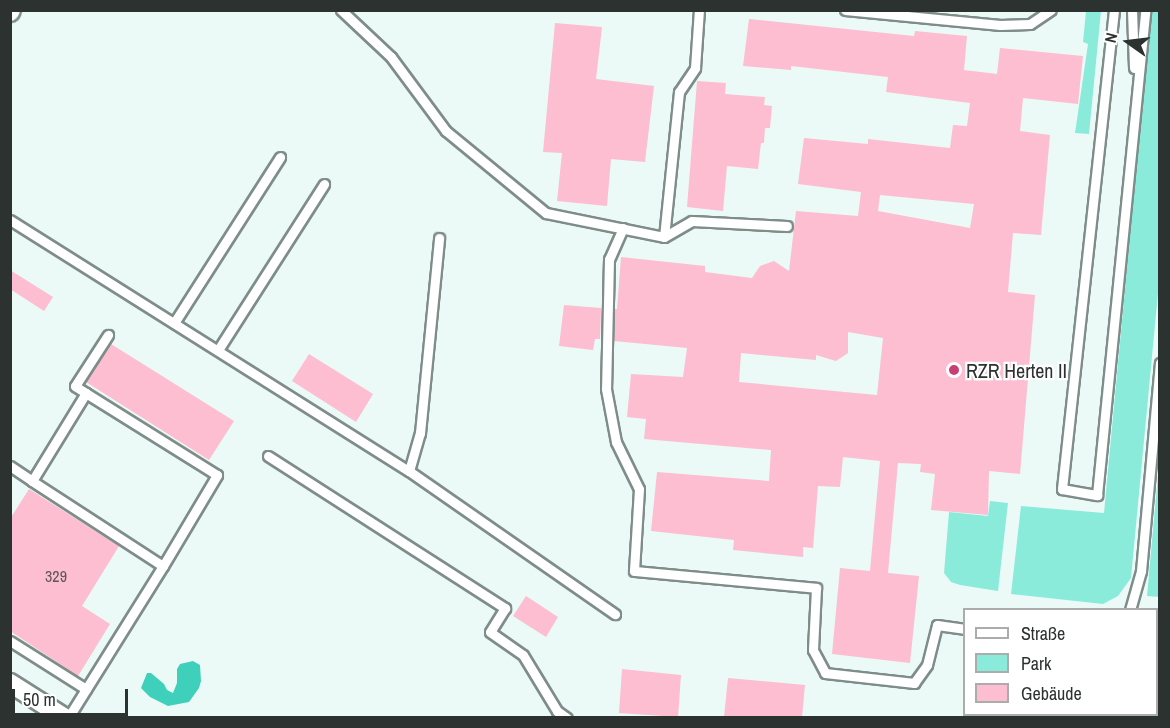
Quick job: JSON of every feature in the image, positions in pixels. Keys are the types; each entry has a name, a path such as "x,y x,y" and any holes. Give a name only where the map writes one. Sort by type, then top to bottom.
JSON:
{"street":[{"path":"10,683 66,717"}],"lane":[{"path":"341,10 391,57 446,131 546,213 664,237 692,221 787,226"},
{"path":"664,237 679,92 694,68 699,10"},
{"path":"845,10 1000,26 1030,24 1051,10"},
{"path":"1114,10 1062,489 1097,495 1145,10"},
{"path":"1132,10 1135,112"},
{"path":"174,323 280,157"},
{"path":"218,350 324,184"},
{"path":"10,220 409,471 615,614"},
{"path":"623,228 609,259 606,389 616,442 639,489 634,571 816,588 813,650 825,673 914,683 927,664 937,625 963,629"},
{"path":"409,471 420,433 439,238"},
{"path":"66,717 163,566 217,475 75,386 108,335"},
{"path":"1130,608 1141,571 1160,363"},
{"path":"32,481 86,393"},
{"path":"268,456 505,608 490,632 523,655 555,714 567,717"},
{"path":"10,466 163,566"},
{"path":"10,641 86,689"}],"green space":[{"path":"1086,11 1101,11 1089,134 1075,133 1088,44 1083,42"},
{"path":"1151,11 1160,11 1160,272 1131,578 1118,596 1103,604 1011,594 1021,506 1104,513"},
{"path":"1159,464 1159,597 1147,596"},
{"path":"990,501 1008,503 998,591 951,582 944,573 949,512 988,516"},
{"path":"1158,627 1160,628 1159,717 1144,717 1158,716"}],"shaded area":[{"path":"193,661 200,665 201,681 189,702 168,706 150,697 141,688 147,673 151,673 164,684 167,690 173,693 180,664"}],"building":[{"name":"RZR Herten II","path":"749,19 914,36 915,31 967,36 964,70 997,74 1000,48 1083,56 1078,104 1023,98 1020,131 1050,135 1041,235 1013,233 1008,292 1035,295 1020,474 989,471 988,515 931,510 935,474 920,472 921,464 898,463 888,573 919,576 910,663 832,654 840,568 870,571 880,461 843,457 840,487 818,486 813,548 803,547 803,557 733,550 734,540 651,531 657,472 769,481 771,450 644,439 646,419 627,417 631,374 683,377 687,348 614,341 621,257 705,266 705,272 752,278 760,266 774,261 789,271 796,211 858,216 861,192 798,184 804,138 868,144 868,139 950,148 953,125 967,126 970,103 886,92 888,77 791,66 791,70 743,66","holes":["880,195 974,204 970,228 878,211","848,332 883,338 877,395 739,382 741,353 816,360 816,355 836,361 848,353"]},
{"path":"555,23 602,27 596,79 654,86 645,162 611,159 607,206 557,201 562,153 543,152"},
{"path":"697,81 726,83 725,94 765,97 764,105 772,106 770,128 765,128 758,169 727,166 723,211 687,207"},
{"path":"10,270 53,297 44,311 10,289"},
{"path":"564,305 601,308 600,339 595,339 593,350 559,346"},
{"path":"111,344 234,421 209,460 86,382"},
{"path":"309,354 373,394 356,422 292,381"},
{"path":"29,489 119,546 82,606 110,624 78,676 10,631 10,519"},
{"path":"526,596 558,617 546,637 513,616"},
{"path":"622,669 681,675 678,717 619,713"},
{"path":"728,678 805,685 802,717 724,717"}],"place":[{"name":"RZR Herten II","path":"954,370"}]}
